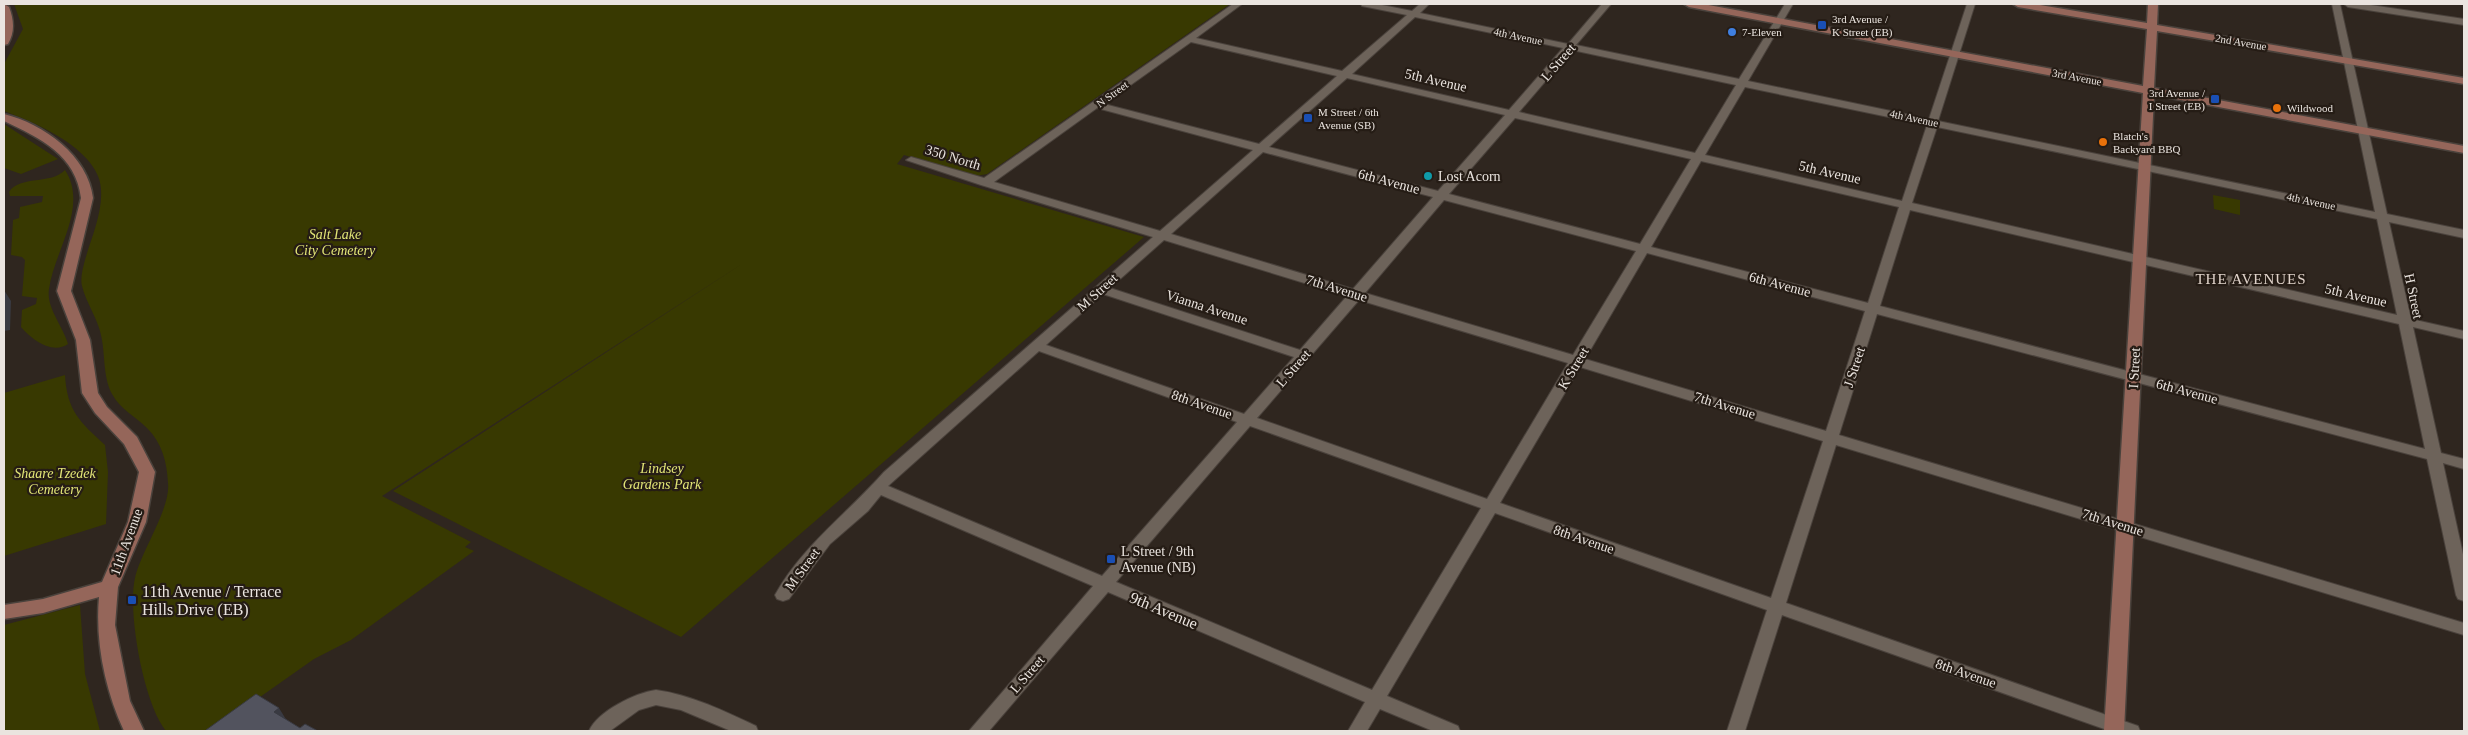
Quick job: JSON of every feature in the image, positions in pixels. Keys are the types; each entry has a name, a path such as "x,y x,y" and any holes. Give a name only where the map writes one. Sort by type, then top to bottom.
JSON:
{"street":[{"name":"N Street","path":"985,183 1238,4"},
{"name":"4th Avenue","path":"1365,4 2464,234"},
{"name":"M Street","path":"783,595 824,540 862,506 878,488 1100,289 1425,4"},
{"name":"L Street","path":"978,731 1607,4"},
{"name":"3rd Avenue","path":"1690,4 2464,150"},
{"name":"K Street","path":"1357,731 1789,4"},
{"name":"J Street","path":"1736,731 1972,4"},
{"name":"2nd Avenue","path":"2018,4 2464,81"},
{"name":"I Street","path":"2114,728 2126,526 2126,476 2134,377 2153,4"},
{"name":"H Street","path":"2336,4 2464,595"},
{"path":"2348,4 2464,22"},
{"path":"4,7 9,19 8,36 4,42"},
{"name":"5th Avenue","path":"1190,39 2464,335"},
{"name":"6th Avenue","path":"1096,105 2464,464"},
{"name":"11th Avenue","path":"4,117 21,124 60,148 83,172 88,185 87,198 64,291 83,340 90,393 101,410 130,441 147,472 136,522 110,587 106,624 120,701 134,731"},
{"name":"350 North","path":"911,160 985,183"},
{"name":"7th Avenue","path":"985,183 2464,628"},
{"name":"Vianna Avenue","path":"1100,289 1303,355"},
{"name":"8th Avenue","path":"1036,346 2114,728 2131,731"},
{"name":"9th Avenue","path":"878,488 1451,731"},
{"path":"4,612 43,606 110,587"},
{"path":"598,731 621,710 648,698 678,701 749,731"}],"green space":[{"name":"Salt Lake City Cemetery","path":"14,4 1230,4 987,174 976,176 904,155 897,164 1144,237 681,637 393,491 745,262 382,496 471,542 465,547 474,551 351,640 314,659 212,731 166,731 158,718 144,680 133,613 133,593 138,567 165,505 168,493 163,453 152,434 123,408 112,394 105,371 100,331 82,286 81,280 85,260 100,207 101,186 98,176 91,164 70,144 30,121 4,111 4,64 23,29"},
{"path":"4,124 58,159 21,174 4,168"},
{"path":"65,170 71,184 72,214 52,274 49,296 52,310 68,344 55,348 36,341 21,327 22,310 36,304 37,298 22,296 25,260 22,257 11,255 13,220 19,218 20,207 42,202 43,196 10,196 9,192 20,184 59,175"},
{"path":"2213,195 2240,200 2240,215 2214,209"},
{"name":"Shaare Tzedek Cemetery","path":"65,375 69,398 76,415 105,445 108,472 106,524 4,556 4,393"},
{"path":"80,605 85,674 100,731 4,731 4,625"}],"building":[{"path":"256,694 279,708 274,712 300,728 305,724 318,731 206,730"}],"place":[{"name":"3rd Avenue / K Street (EB)","path":"1822,25"},
{"name":"7-Eleven","path":"1732,32"},
{"name":"3rd Avenue / I Street (EB)","path":"2215,99"},
{"name":"Wildwood","path":"2277,108"},
{"name":"M Street / 6th Avenue (SB)","path":"1308,118"},
{"name":"Blatch's Backyard BBQ","path":"2103,142"},
{"name":"Lost Acorn","path":"1428,176"},
{"name":"L Street / 9th Avenue (NB)","path":"1111,559"},
{"name":"11th Avenue / Terrace Hills Drive (EB)","path":"132,600"}],"district":[{"name":"THE AVENUES","path":"2251,279"}],"park label":[{"name":"Lindsey Gardens Park","path":"662,476"}]}
